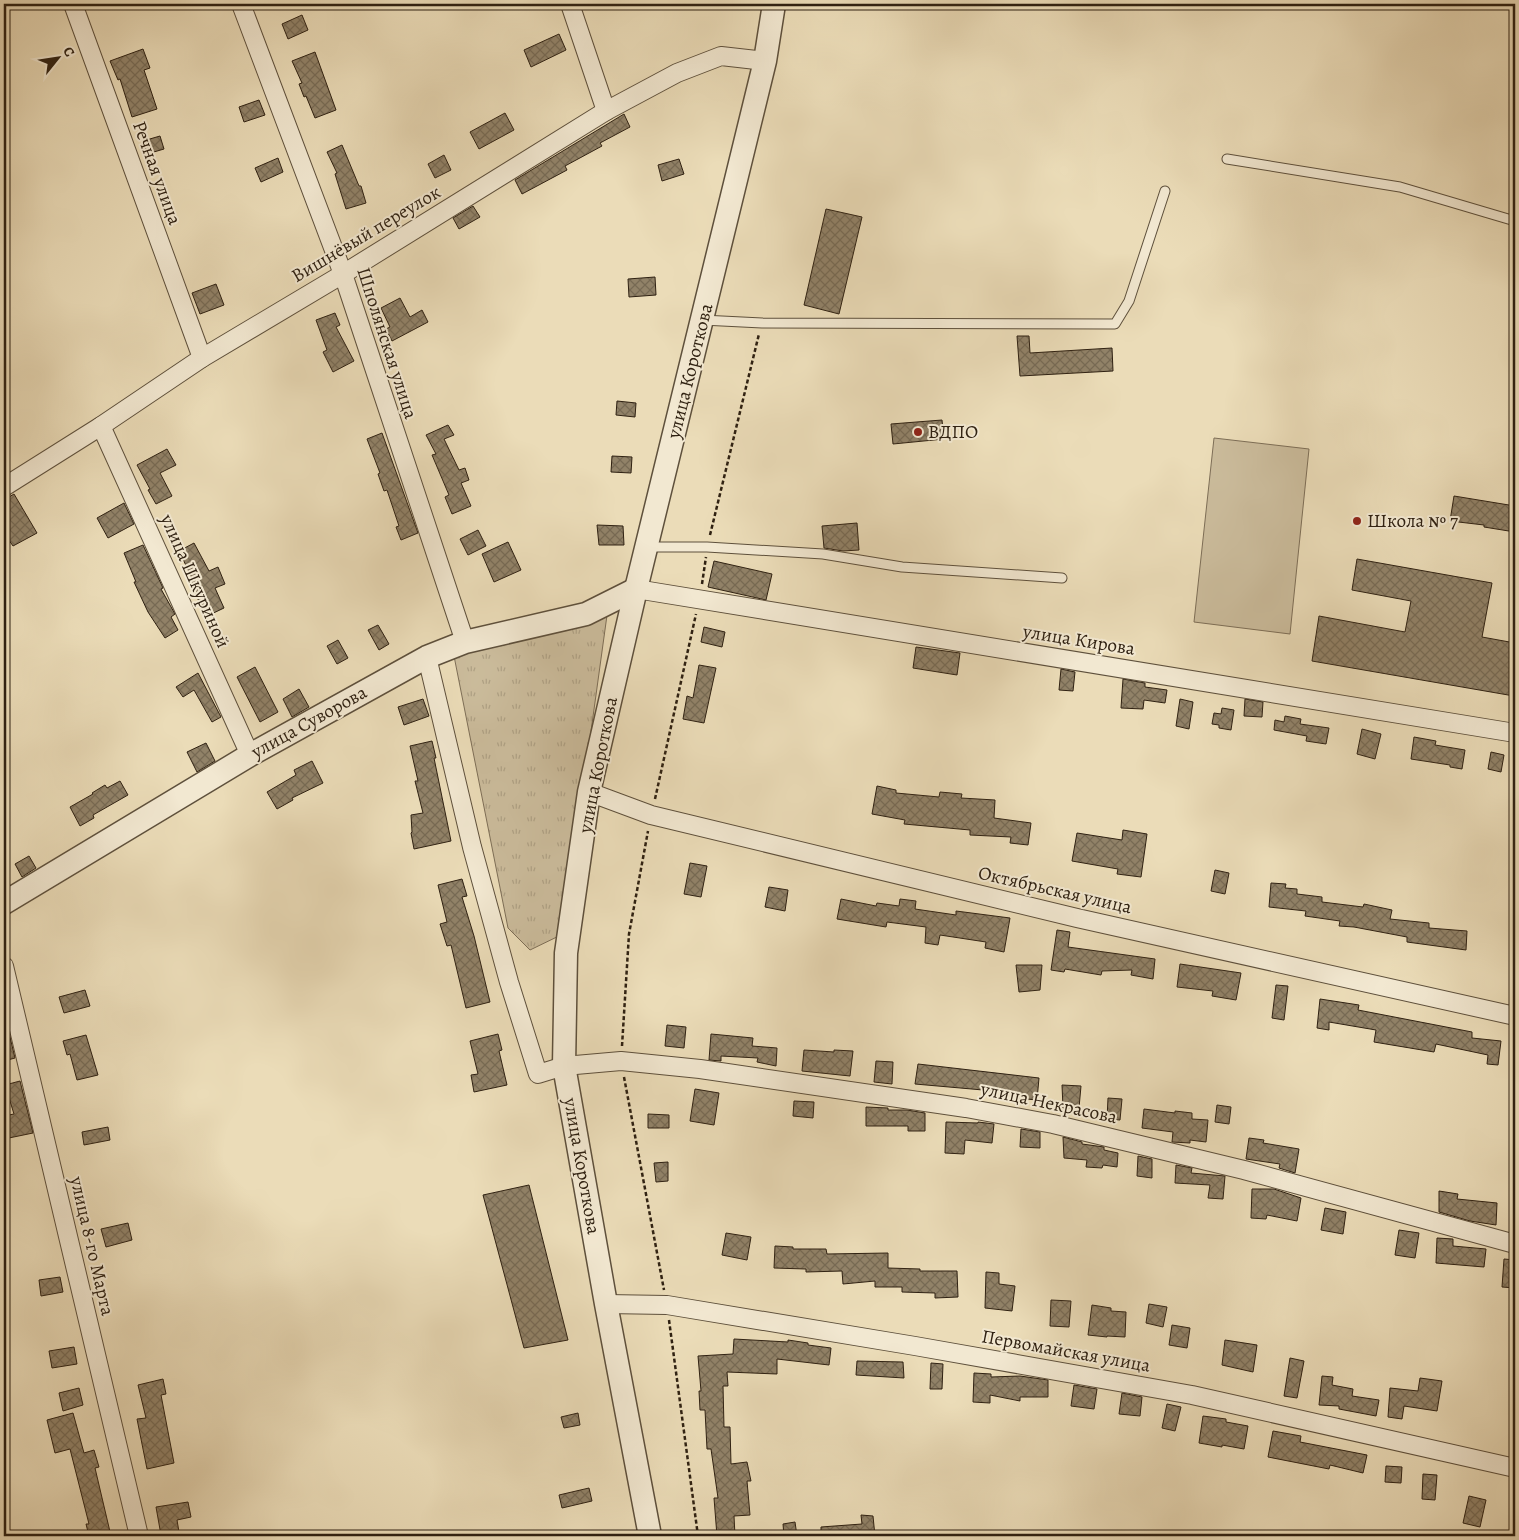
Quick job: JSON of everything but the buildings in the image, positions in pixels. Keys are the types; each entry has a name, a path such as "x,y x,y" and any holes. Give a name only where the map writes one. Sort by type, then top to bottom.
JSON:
{"street":[{"name":"Речная улица","path":"73,4 202,358"},
{"name":"Шполянская улица","path":"241,4 342,274 464,642"},
{"path":"570,4 606,111"},
{"name":"улица Короткова","path":"650,1536 606,1304 564,1066 566,953 589,792 636,589 765,61 774,4"},
{"name":"Вишнёвый переулок","path":"4,487 101,426 202,358 606,111 677,73 721,56 765,61"},
{"name":"улица Шкуриной","path":"101,426 250,755"},
{"name":"улица Суворова","path":"4,903 250,755 427,657 464,642 586,614 636,589"},
{"name":"улица Кирова","path":"636,589 1515,733"},
{"name":"улица Некрасова","path":"427,657 480,874 509,982 538,1074 564,1066 621,1061 700,1068 966,1108 1053,1124 1244,1170 1515,1244"},
{"name":"Октябрьская улица","path":"589,792 651,815 1077,918 1515,1016"},
{"name":"улица 8-го Марта","path":"4,966 139,1536"},
{"name":"Первомайская улица","path":"606,1304 667,1305 1192,1395 1515,1468"}],"lane":[{"path":"1227,159 1400,187 1515,221"},
{"path":"702,320 762,323 1115,324 1129,301 1164,191"},
{"path":"647,547 707,547 822,554 902,567 1062,578"}],"path":[{"path":"698,1536 667,1305 621,1061 629,934 651,815 700,599 707,547 762,323"}],"green space":[{"path":"1214,438 1309,449 1290,634 1194,622"},
{"path":"608,608 563,934 530,950 508,928 454,656"}],"place":[{"name":"ВДПО","path":"918,432"},
{"name":"Школа № 7","path":"1357,521"}]}
